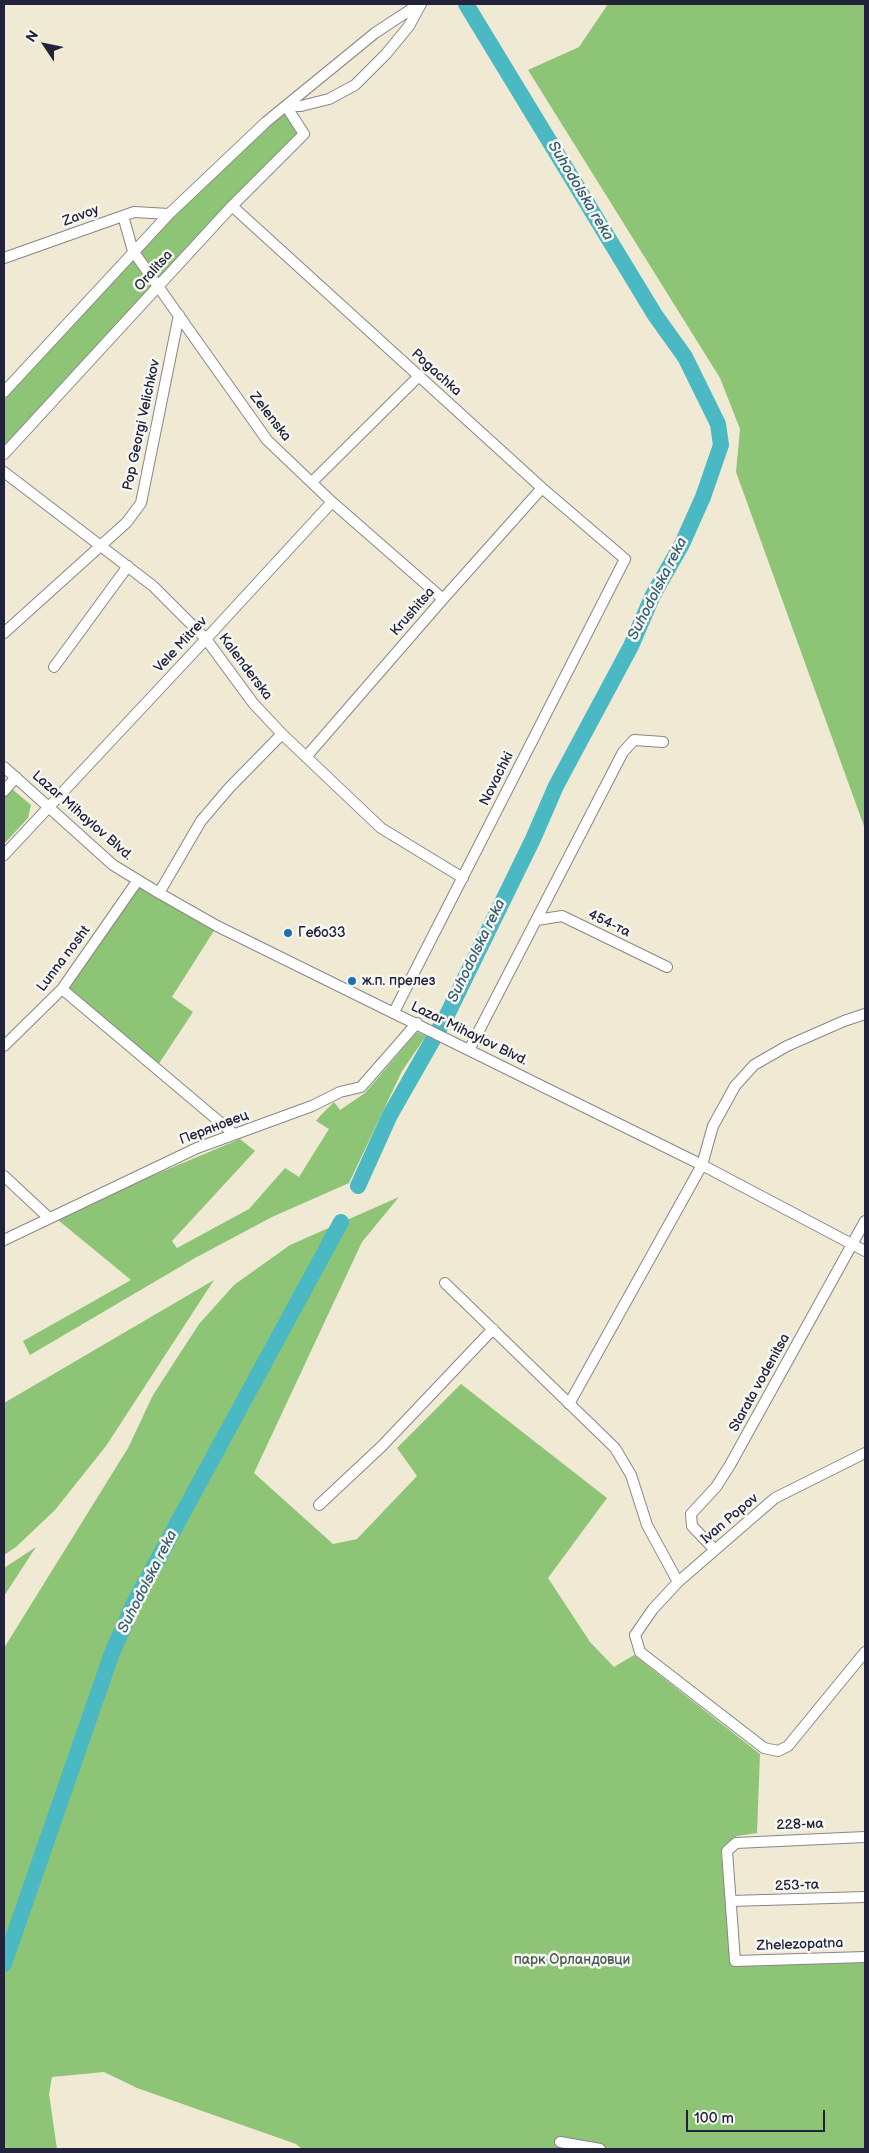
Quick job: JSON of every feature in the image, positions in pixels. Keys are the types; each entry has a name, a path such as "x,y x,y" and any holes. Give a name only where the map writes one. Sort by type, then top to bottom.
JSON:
{"street":[{"name":"Oralitsa","path":"4,392 169,214 286,106 375,33 420,4"},
{"path":"286,106 301,106 329,99 355,85 386,54 409,26 420,4"},
{"name":"Oralitsa","path":"4,454 232,206 304,134 286,106"},
{"name":"Pogachka","path":"232,206 542,488 625,559"},
{"name":"Zavoy","path":"4,258 134,212 169,214"},
{"name":"Zelenska","path":"123,216 133,251 267,440 332,502 443,599"},
{"name":"Pop Georgi Velichkov","path":"4,633 127,522 141,503 179,314"},
{"path":"312,482 419,376"},
{"name":"Kalenderska","path":"4,472 153,586 206,639 253,703 282,734 381,828 463,878"},
{"name":"Krushitsa","path":"306,757 542,488"},
{"name":"Vele Mitrev","path":"4,854 332,502"},
{"name":"Novachki","path":"394,1012 625,559"},
{"path":"54,667 128,566"},
{"path":"159,893 201,821 230,787 282,734"},
{"path":"469,1050 623,752 634,740 663,742"},
{"name":"Lazar Mihaylov Blvd.","path":"4,766 113,865 217,926 702,1165 865,1251"},
{"path":"4,791 16,777"},
{"name":"Lunna nosht","path":"4,1046 62,989 138,880"},
{"name":"454-та","path":"537,920 562,916 667,967"},
{"path":"62,989 234,1134"},
{"path":"569,1404 702,1165 713,1126 735,1086 754,1065 787,1046 865,1014"},
{"name":"Перяновец","path":"4,1240 197,1148 312,1106 340,1092 361,1087 419,1025"},
{"path":"4,1176 50,1218"},
{"name":"Starata vodenitsa","path":"714,1550 692,1526 691,1514 716,1487 730,1465 865,1221"},
{"path":"445,1283 615,1448 631,1475 647,1525 678,1582"},
{"path":"319,1505 382,1446 493,1329"},
{"name":"Ivan Popov","path":"865,1453 775,1498 678,1582 654,1609 635,1635 640,1652 764,1748 778,1751 788,1746 865,1652"},
{"name":"228-ма","path":"730,1901 727,1851 736,1843 865,1837"},
{"name":"253-та","path":"730,1901 865,1897"},
{"name":"Zhelezopatna","path":"730,1901 735,1961 865,1957"},
{"path":"560,2142 600,2149"}],"green space":[{"path":"608,4 865,4 865,829 736,472 740,429 720,378 528,70 579,47"},
{"path":"286,106 304,134 4,454 4,392 133,251"},
{"path":"11,788 31,805 28,818 4,844 4,796"},
{"path":"138,880 217,926 172,997 193,1012 156,1068 62,989"},
{"path":"417,1032 426,1036 402,1071 349,1183 272,1217 195,1258 30,1355 23,1341 131,1280 58,1220 147,1178 240,1139 255,1151 172,1241 177,1248 249,1209 285,1168 299,1177 329,1129 316,1121 320,1116 334,1102 340,1110 365,1093"},
{"name":"парк Орландовци","path":"399,1197 362,1242 254,1473 333,1544 357,1539 417,1476 397,1448 461,1384 607,1498 548,1578 590,1642 614,1667 634,1655 760,1754 757,1833 737,1836 721,1850 731,1966 865,1962 865,2149 302,2149 296,2144 137,2088 104,2072 52,2077 49,2094 57,2149 4,2149 4,1648 128,1448 153,1395 199,1324 234,1285 290,1245"},
{"path":"214,1280 106,1446 55,1510 16,1547 4,1555 4,1403"},
{"path":"36,1547 4,1596 4,1568"}],"waterway":[{"name":"Suhodolska reka","path":"358,1186 390,1115 447,1015 533,839 556,786 631,646 653,595 682,544 703,497 721,445 718,424 685,357 655,315 466,4"},
{"name":"Suhodolska reka","path":"4,1964 112,1653 134,1603 341,1222"}],"place":[{"name":"Гебо33","path":"288,933"},
{"name":"ж.п. прелез","path":"352,981"}]}
